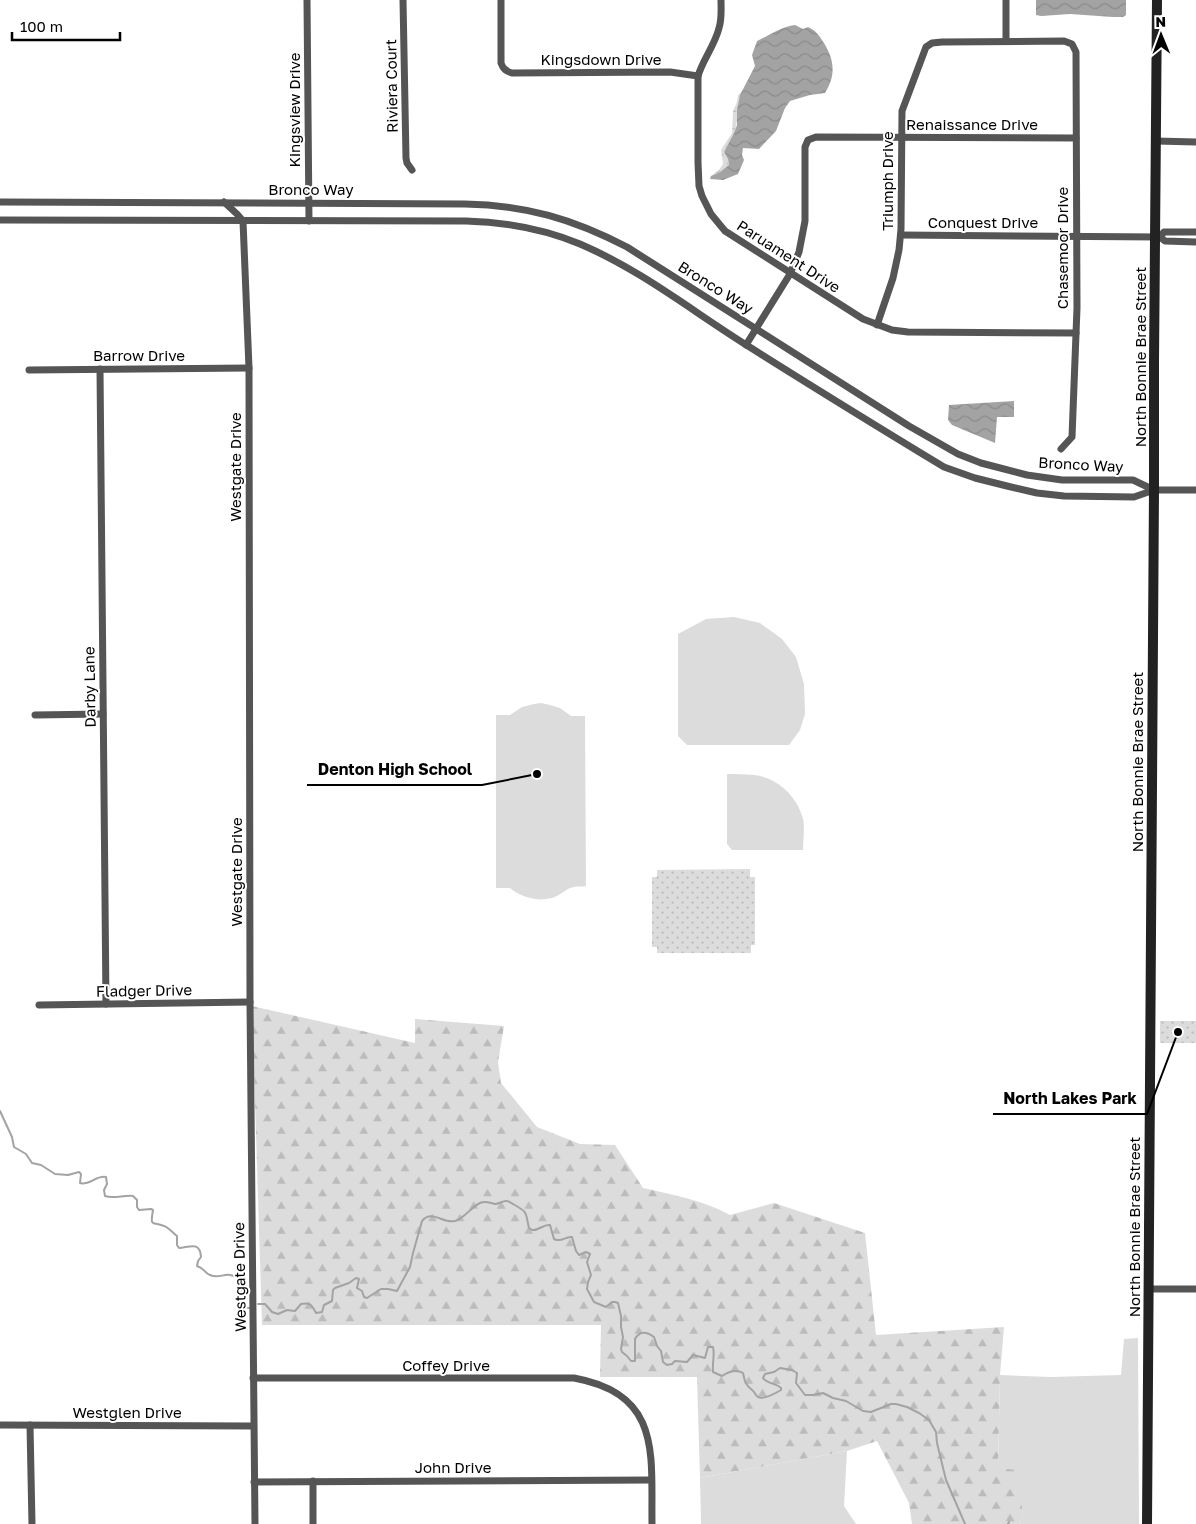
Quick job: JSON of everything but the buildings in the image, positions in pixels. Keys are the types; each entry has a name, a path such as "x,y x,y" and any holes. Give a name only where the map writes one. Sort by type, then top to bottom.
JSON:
{"main road":[{"name":"North Bonnie Brae Street","path":"1147,1524 1154,490 1158,237 1156,141 1157,0"}],"street":[{"name":"Kingsview Drive","path":"307,0 309,221"},
{"name":"Riviera Court","path":"403,0 406,158 412,170"},
{"name":"Kingsdown Drive","path":"501,0 501,63 504,70 512,73 670,72 698,76"},
{"name":"Paruament Drive","path":"721,0 719,28 698,76 698,174 705,205 725,231 863,319 892,330 908,332 1076,333"},
{"path":"1006,0 1006,42"},
{"name":"Triumph Drive","path":"877,325 893,278 901,235 901,117 904,104 926,47 932,42 1006,42"},
{"name":"Chasemoor Drive","path":"1006,42 1064,42 1072,44 1076,52 1076,333 1072,437 1061,448"},
{"name":"Renaissance Drive","path":"790,274 799,252 805,221 805,148 808,140 816,137 1076,138"},
{"path":"1156,141 1196,142"},
{"path":"0,202 224,202 244,221"},
{"name":"Bronco Way","path":"224,202 487,205 534,211 558,217 627,247 909,426 958,454 981,463 1027,475 1062,480 1133,480 1154,490"},
{"path":"0,220 244,221"},
{"name":"Bronco Way","path":"244,221 487,222 531,228 580,244 648,280 746,345 944,466 975,478 1037,493 1064,496 1134,498 1154,490"},
{"name":"Westgate Drive","path":"244,221 249,368 250,1002 255,1524"},
{"path":"1196,232 1164,232 1158,237 1165,241 1196,242"},
{"name":"Conquest Drive","path":"901,235 1158,237"},
{"path":"746,345 790,274"},
{"name":"Barrow Drive","path":"28,370 249,368"},
{"name":"Darby Lane","path":"100,370 106,1004"},
{"path":"1154,490 1196,490"},
{"path":"35,716 103,714"},
{"name":"Fladger Drive","path":"39,1005 250,1002"},
{"path":"1148,1289 1196,1289"},
{"name":"Coffey Drive","path":"253,1378 574,1378 603,1385 624,1398 641,1419 649,1437 651,1449 651,1480"},
{"name":"Westglen Drive","path":"0,1425 253,1426"},
{"path":"30,1425 32,1524"},
{"path":"651,1480 652,1524"},
{"name":"John Drive","path":"254,1482 651,1480"},
{"path":"313,1524 314,1481"}],"green space":[{"path":"744,90 739,103 733,136 724,152 729,166 711,176 723,164 721,150 732,133 733,111 738,95"},
{"path":"734,617 760,623 782,639 796,657 804,684 805,714 800,730 789,745 687,745 678,736 678,634 706,619"},
{"path":"541,703 560,708 571,716 585,716 586,886 571,888 555,897 535,899 524,896 510,888 496,888 496,715 510,715 522,707"},
{"path":"727,774 747,774 763,777 778,784 791,796 803,819 803,850 732,850 727,844"},
{"path":"750,869 750,877 755,877 755,945 751,945 751,953 657,953 657,947 652,947 652,877 657,877 657,870"},
{"path":"252,1006 415,1043 415,1019 504,1026 498,1062 501,1083 537,1127 580,1144 615,1145 643,1188 699,1202 730,1215 774,1203 865,1233 876,1335 1004,1327 1000,1375 998,1468 1017,1470 1023,1515 1019,1524 912,1524 909,1503 877,1441 847,1451 700,1478 697,1377 600,1377 601,1325 262,1325"},
{"path":"1160,1021 1196,1021 1196,1043 1160,1043"},
{"path":"1138,1338 1139,1524 1019,1524 1023,1515 998,1468 1000,1375 1051,1377 1121,1375 1124,1339"},
{"path":"847,1451 844,1506 856,1524 701,1524 700,1478"}],"water":[{"path":"1036,0 1126,0 1126,15 1123,17 1070,14 1041,16 1036,15"},
{"path":"795,25 803,29 808,27 818,34 822,40 829,53 832,66 829,86 825,93 790,101 785,108 776,131 759,149 743,148 742,155 744,160 738,174 723,180 710,179 711,176 729,165 724,152 737,125 740,95 755,66 752,55 757,41 780,29"},
{"path":"1014,401 1014,417 997,417 995,443 952,425 948,420 949,405"}],"waterway":[{"path":"0,1111 12,1137 14,1147 26,1154 32,1163 41,1165 55,1174 68,1175 79,1172 81,1174 80,1183 83,1184 106,1177 105,1196 133,1196 137,1200 139,1210 153,1210 152,1222 166,1227 177,1236 179,1248 194,1246 199,1249 201,1257 197,1266 214,1276 230,1275 237,1278 240,1276 244,1277 246,1286 241,1292 242,1305 249,1308"},
{"path":"258,1304 265,1304 272,1312 278,1314 287,1310 295,1311 304,1303 310,1305 316,1313 322,1312 324,1305 332,1301 333,1290 356,1278 359,1279 357,1288 367,1298 381,1289 397,1291 410,1267 422,1221 430,1216 446,1221 455,1221 482,1202 495,1204 508,1201 524,1211 529,1228 532,1230 550,1225 554,1239 559,1240 572,1237 579,1255 586,1252 590,1254 587,1262 591,1275 587,1289 594,1302 606,1307 612,1302 618,1303 623,1337 621,1349 631,1361 635,1361 635,1339 639,1334 646,1333 654,1337 661,1351 663,1362 667,1365 675,1361 687,1362 693,1355 705,1358 708,1347 713,1347 713,1372 722,1376 738,1371 743,1373 747,1384 761,1398 781,1390 779,1386 763,1378 765,1374 780,1368 797,1373 796,1383 805,1395 823,1393 846,1401 863,1411 871,1412 891,1404 896,1404 907,1407 929,1420 936,1432 946,1480 965,1524"}],"place":[{"name":"Denton High School","path":"537,774"},
{"name":"North Lakes Park","path":"1178,1032"}]}
